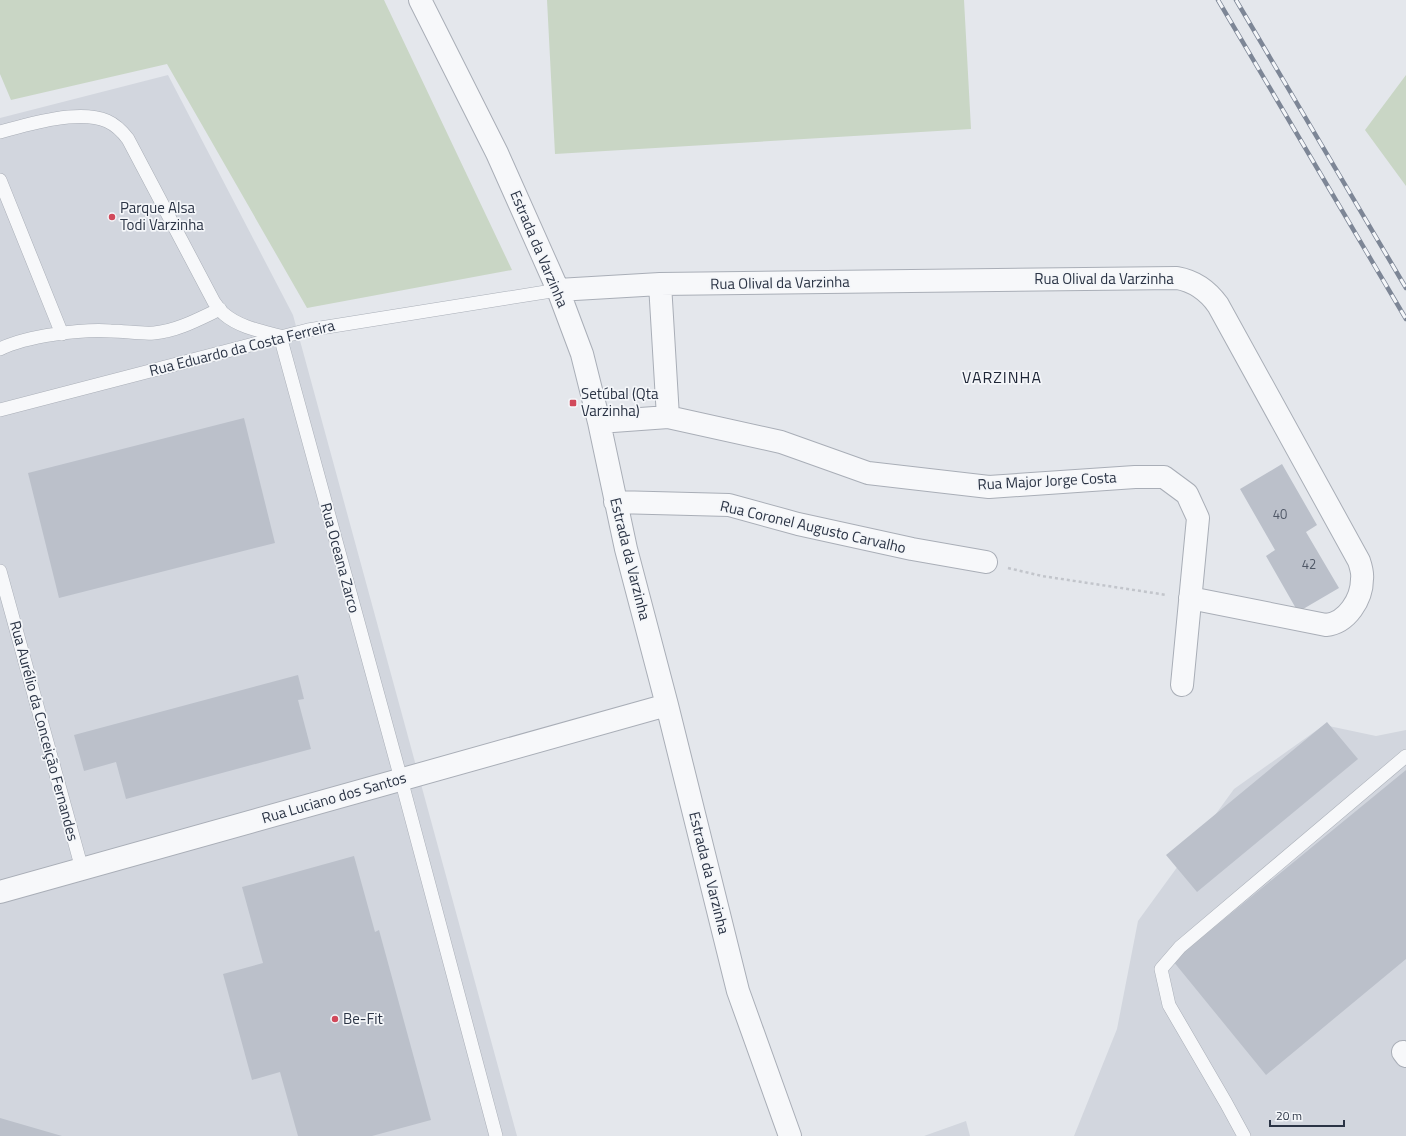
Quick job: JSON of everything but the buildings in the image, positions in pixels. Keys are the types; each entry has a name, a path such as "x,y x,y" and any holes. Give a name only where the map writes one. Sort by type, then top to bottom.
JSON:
{"street":[{"name":"Estrada da Varzinha","path":"420,0 497,153 558,290 582,354 599,422 626,549 667,705 738,991 790,1136"},
{"name":"Rua Olival da Varzinha","path":"558,290 660,284 1177,278 1184,279 1197,285 1210,295 1218,305 1359,561 1362,579 1360,593 1352,607 1342,619 1326,625 1190,598"},
{"path":"660,284 668,417"},
{"name":"Rua Major Jorge Costa","path":"599,422 668,417 781,442 868,474 989,487 1135,477 1164,477 1187,494 1198,518 1182,685"},
{"name":"Rua Coronel Augusto Carvalho","path":"615,502 729,505 806,526 912,549 986,562"},
{"name":"Rua Luciano dos Santos","path":"0,892 667,705"}],"lane":[{"path":"0,132 65,117 95,118 105,120 114,125 128,139 214,302 224,314 240,323 259,331 280,336"},
{"path":"0,180 62,334"},
{"name":"Rua Eduardo da Costa Ferreira","path":"0,410 280,336 308,330 558,290"},
{"path":"0,350 25,341 78,331 154,333 169,330 189,323 220,309"},
{"name":"Rua Oceana Zarco","path":"280,336 401,779 496,1136"},
{"name":"Rua Aurélio da Conceição Fernandes","path":"0,571 82,869"},
{"path":"1244,1136 1226,1102 1169,1005 1160,969 1180,947 1406,756"}],"path":[{"path":"986,562 1042,576 1190,598"}],"shaded area":[{"path":"168,75 293,315 517,1136 0,1136 0,118"},
{"path":"1324,725 1376,736 1406,730 1406,1136 1074,1136 1117,1029 1138,921 1234,789"},
{"path":"966,1121 970,1136 924,1136"}],"green space":[{"path":"0,0 384,0 512,270 307,308 167,64 11,100 0,74"},
{"path":"547,0 964,0 971,129 555,154"},
{"path":"1406,75 1406,186 1365,130"}],"railway":[{"path":"1218,0 1406,319"},
{"path":"1236,0 1406,288"}],"place":[{"name":"Parque Alsa Todi Varzinha","path":"112,217"},
{"name":"Setúbal (Qta Varzinha)","path":"573,403"},
{"name":"Be-Fit","path":"335,1019"}],"district":[{"name":"VARZINHA","path":"1002,377"}]}
